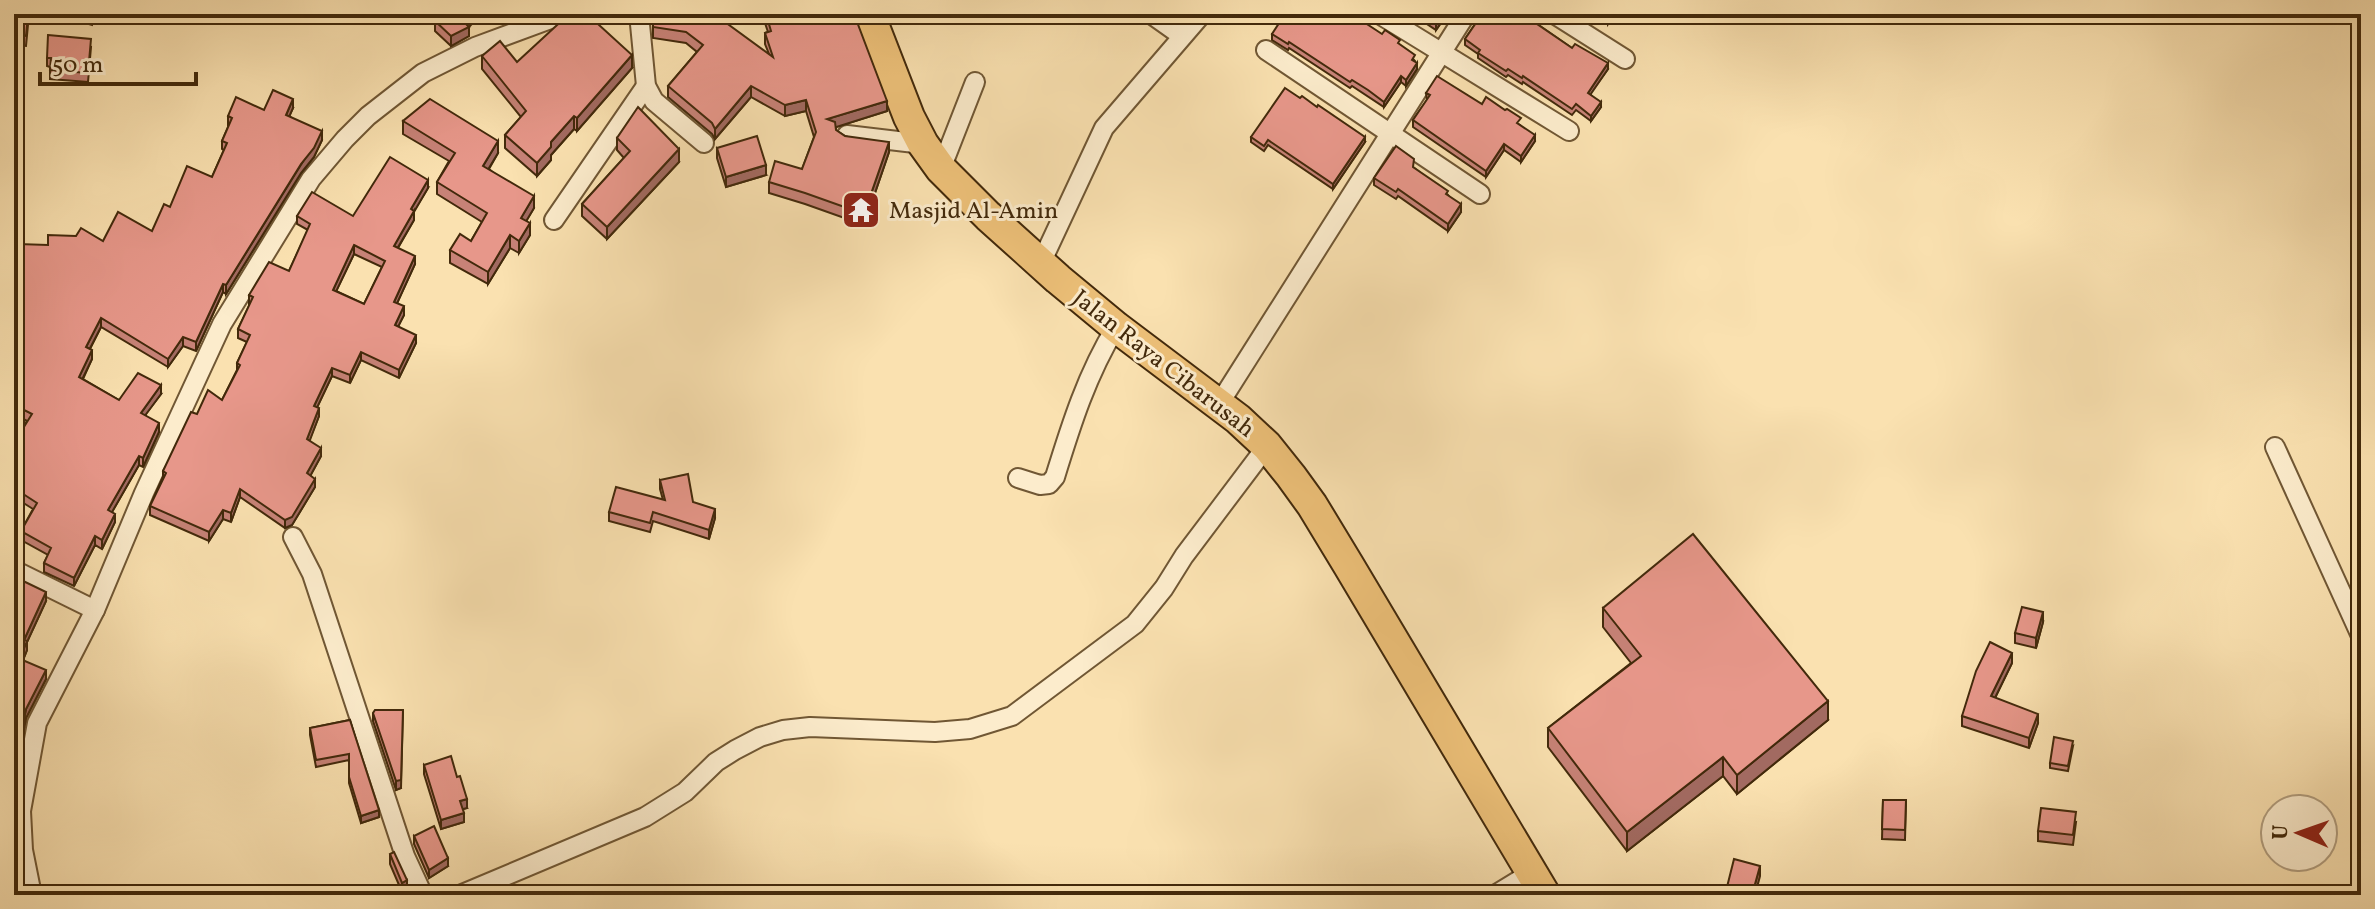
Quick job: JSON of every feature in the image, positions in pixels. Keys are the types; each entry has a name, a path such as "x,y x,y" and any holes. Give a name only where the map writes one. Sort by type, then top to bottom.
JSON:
{"main road":[{"name":"Jalan Raya Cibarusah","path":"869,14 909,117 941,169 988,216 1116,327 1219,404 1267,446 1312,505 1538,884"}],"street":[{"path":"32,895 23,850 21,811 37,723 95,610 144,493 222,324 311,179 368,116 423,73 475,47 564,14"},
{"path":"639,14 646,86 654,101 704,143"},
{"path":"1151,14 1182,36"},
{"path":"1041,263 1104,128 1202,14"},
{"path":"1379,14 1569,131"},
{"path":"1219,404 1466,14"},
{"path":"1554,14 1625,59"},
{"path":"1266,50 1480,194"},
{"path":"941,169 975,82"},
{"path":"554,220 646,86"},
{"path":"847,135 923,144"},
{"path":"1018,478 1040,485 1049,484 1055,477 1094,363 1116,327"},
{"path":"460,895 645,817 685,792 716,762 760,737 810,727 935,732 970,729 1012,716 1135,624 1267,446"},
{"path":"2275,447 2361,636"},
{"path":"293,537 312,574 405,856 423,895"},
{"path":"14,570 95,610"},
{"path":"1495,895 1538,884"}],"building":[{"path":"14,14 28,14 26,36 14,35"},
{"path":"442,14 472,14 464,22 469,27 451,36 435,21"},
{"path":"569,14 587,14 632,55 577,118 574,116 551,142 551,147 537,163 505,135 526,111 482,56 500,41 517,62"},
{"path":"653,14 714,14 773,57 765,33 771,31 766,14 854,14 887,101 827,119 835,122 836,130 845,136 889,142 864,214 769,182 775,161 802,169 816,132 806,100 785,105 751,86 715,129 712,123 668,86 703,45 686,32 653,27"},
{"path":"1285,14 1353,15 1382,34 1385,30 1400,40 1398,43 1415,55 1412,60 1417,63 1406,80 1401,76 1384,102 1272,34"},
{"path":"1421,14 1443,14 1436,24"},
{"path":"1476,14 1530,14 1540,20 1537,24 1572,48 1575,44 1608,63 1588,93 1601,102 1591,116 1576,104 1572,109 1523,76 1508,69 1506,71 1478,53 1480,50 1465,39 1480,17"},
{"path":"48,35 91,39 88,73 50,70"},
{"path":"1437,76 1482,104 1486,97 1521,118 1517,123 1535,135 1521,156 1504,144 1486,171 1413,120 1430,95 1426,93"},
{"path":"1285,88 1318,105 1365,137 1333,184 1268,140 1264,146 1251,137"},
{"path":"273,90 293,99 286,115 322,131 226,285 223,284 196,342 183,337 168,359 101,318 86,347 92,350 79,377 119,400 138,373 161,385 141,413 159,423 143,458 139,456 108,510 115,514 102,540 95,536 74,578 44,563 51,548 21,531 37,503 14,488 14,443 32,414 14,405 14,261 18,256 18,244 48,245 48,235 76,236 81,228 103,241 118,212 152,231 164,204 170,207 187,166 212,177 227,143 222,141 232,118 228,116 236,97 264,110"},
{"path":"430,99 498,141 483,166 534,196 521,218 530,223 519,241 510,235 488,272 450,250 460,234 471,241 487,213 437,182 455,153 403,121"},
{"path":"638,107 679,149 607,227 582,204 630,151 617,138"},
{"path":"757,136 766,165 726,177 717,148"},
{"path":"1396,146 1414,159 1413,167 1461,204 1448,224 1398,189 1396,192 1374,178"},
{"path":"390,157 428,180 394,246 415,256 394,302 404,306 395,325 416,335 399,370 361,352 350,375 332,368 314,406 319,408 307,439 321,448 307,473 315,479 292,517 285,520 240,489 231,513 223,510 209,532 150,506 191,412 197,414 208,390 222,400 240,365 237,363 250,335 238,329 253,297 249,295 269,262 289,271 310,224 297,216 312,192 353,216","holes":["354,245 385,261 364,304 333,290"]},
{"path":"688,474 693,502 715,509 709,530 653,512 650,523 609,512 616,487 665,500 660,480"},
{"path":"1693,534 1828,701 1737,775 1723,757 1627,832 1548,728 1641,656 1603,608"},
{"path":"19,579 46,592 24,640 27,641 20,659 46,670 26,709 23,724 14,720 14,592"},
{"path":"2022,607 2043,612 2036,638 2015,633"},
{"path":"1990,642 2012,653 1991,696 2038,714 2029,738 1962,716 1976,671"},
{"path":"375,710 403,710 401,780 396,781 373,713"},
{"path":"350,720 379,810 361,816 349,777 349,754 316,760 310,728"},
{"path":"2054,737 2073,741 2068,766 2050,763"},
{"path":"451,756 467,799 460,801 464,813 441,820 424,765"},
{"path":"1883,800 1906,800 1905,830 1882,829"},
{"path":"2041,808 2076,812 2073,835 2038,831"},
{"path":"434,826 448,858 429,870 414,836"},
{"path":"394,852 407,880 402,883 390,854"},
{"path":"1734,859 1760,866 1752,895 1725,895"},
{"path":"397,885 401,895 378,895 377,892"}],"place":[{"name":"Masjid Al-Amin","path":"861,210"}]}
